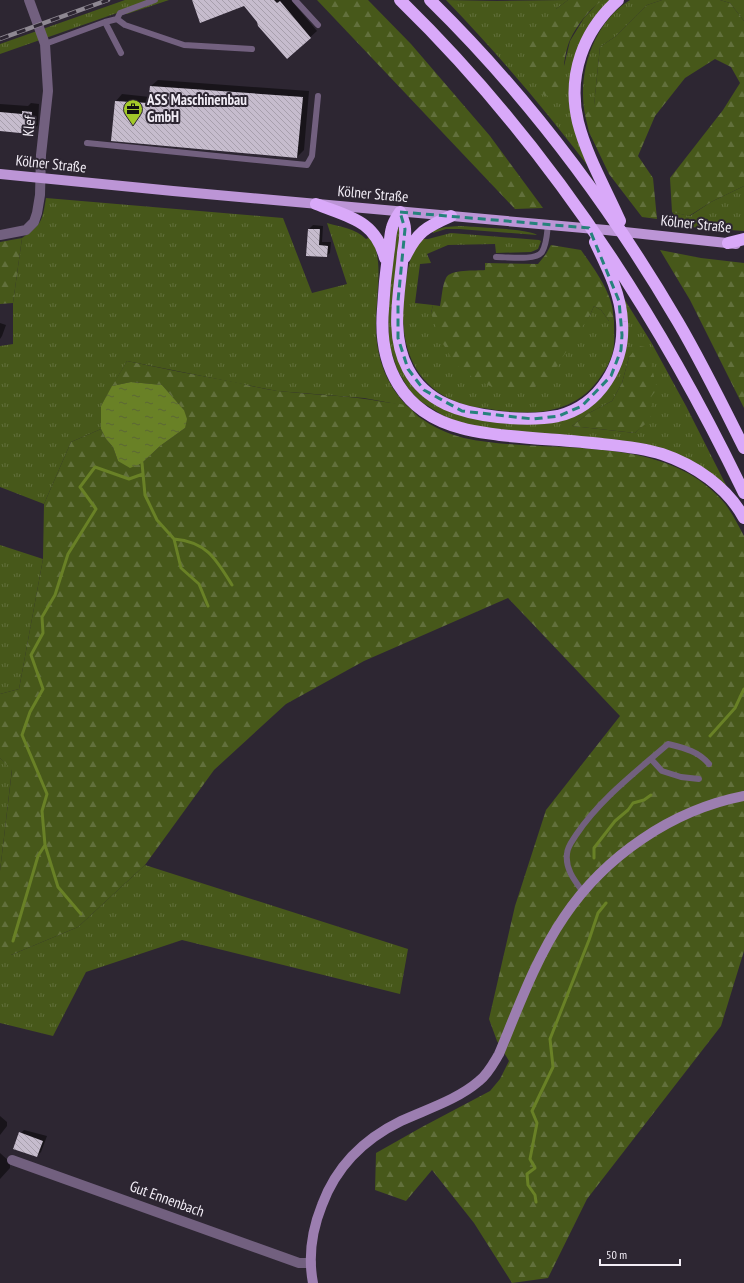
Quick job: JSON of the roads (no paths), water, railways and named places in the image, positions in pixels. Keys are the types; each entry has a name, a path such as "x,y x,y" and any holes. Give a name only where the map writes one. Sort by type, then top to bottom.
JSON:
{"highway":[{"path":"400,0 430,29 488,92 527,139 582,214 602,249 626,278 676,361 744,493"},
{"path":"430,0 505,80 614,216 678,322 744,448"},
{"path":"614,216 578,122 575,97 576,74 584,44 596,23 618,0"},
{"path":"316,204 344,214 367,226 383,248 387,263"},
{"path":"400,212 406,229 398,301 398,338 402,354 408,369 416,382 424,390 435,399 462,411 475,414 508,418 545,418 570,412 582,406 603,387 611,376 621,350 622,321 619,300 602,249"},
{"path":"400,212 392,228 387,263 382,322 384,352 388,365 400,388 409,399 434,418 472,431 620,446 662,454 693,468 708,478 734,503 744,518"},
{"path":"403,262 415,240 422,231 432,224 451,216"},
{"path":"728,243 744,239"}],"main road":[{"name":"Kölner Straße","path":"0,174 400,212 548,224 744,244"}],"street":[{"name":"Klef","path":"0,235 26,230 34,222 38,207 41,178 41,155 48,91 45,44 30,0"},
{"path":"313,1283 311,1263 312,1238 317,1218 335,1177 354,1153 375,1136 401,1121 467,1090 492,1067 537,965 551,938 563,918 583,892 610,864 640,840 656,830 672,821 707,806 744,796"},
{"name":"Gut Ennenbach","path":"12,1160 299,1263 311,1263"}],"lane":[{"path":"45,44 117,19 120,13 155,0"},
{"path":"295,0 318,25"},
{"path":"117,19 125,25 184,45 252,49"},
{"path":"105,22 122,53"},
{"path":"86,144 307,165 312,156 318,96"},
{"path":"496,257 532,257 538,255 544,248 548,224"},
{"path":"583,892 571,876 566,860 567,852 581,828 597,808 668,744 683,747 702,756 709,764"},
{"path":"651,759 662,771 681,778 699,778"}],"water":[{"path":"131,382 162,385 184,410 187,419 185,428 160,446 142,463 130,468 118,461 113,447 106,439 101,429 101,406 112,386"}],"waterway":[{"path":"142,463 145,495 157,520 174,539 181,568 199,584 208,606"},
{"path":"81,914 58,887 45,845 42,811 47,794 22,735 30,712 43,689 31,655 43,633 42,617 55,595 68,554 96,509 80,487 95,467 129,479 143,474"},
{"path":"174,539 195,544 203,548 221,567 232,585"},
{"path":"710,736 735,708 744,689"},
{"path":"594,858 594,848 615,821 628,810 633,803 644,800 651,795"},
{"path":"13,941 38,856 45,845"},
{"path":"536,1202 535,1195 528,1185 527,1174 535,1168 530,1159 537,1123 532,1111 553,1067 550,1039 589,940 598,913 606,903"}],"railway":[{"path":"0,39 108,0"}],"place":[{"name":"ASS Maschinenbau GmbH","path":"133,126"}]}
